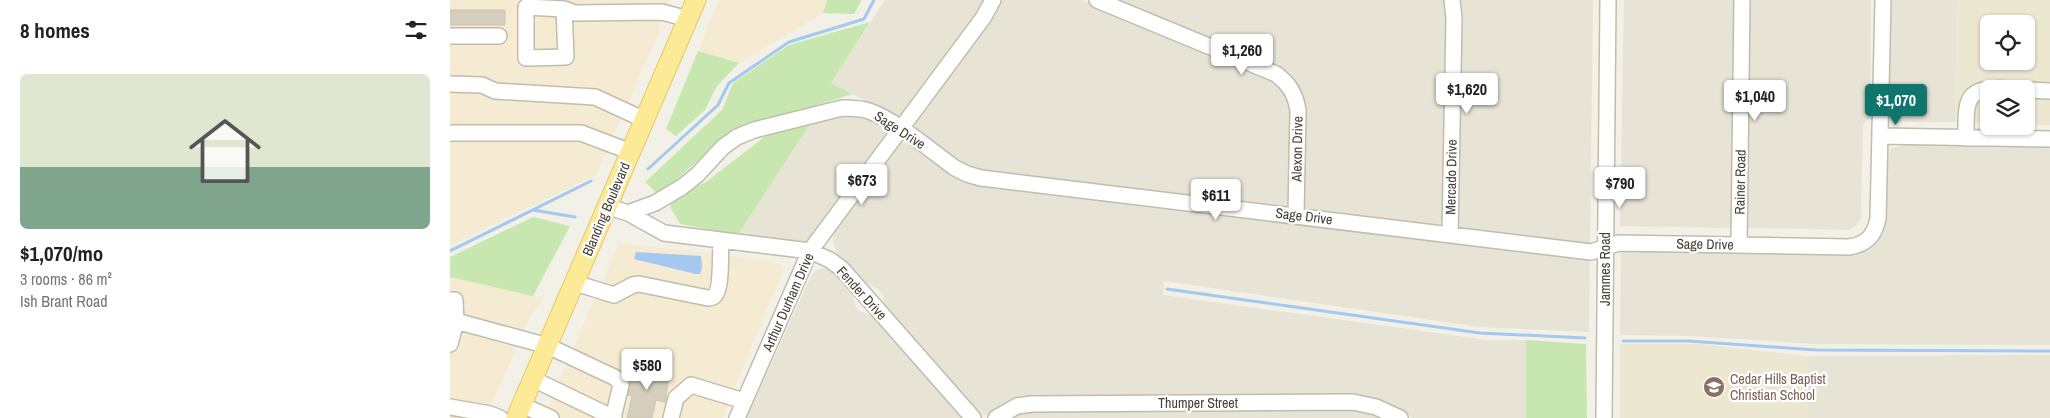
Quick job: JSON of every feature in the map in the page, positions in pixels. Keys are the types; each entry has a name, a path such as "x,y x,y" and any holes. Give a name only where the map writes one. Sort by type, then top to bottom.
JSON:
{"main road":[{"name":"Blanding Boulevard","path":"519,412 696,0"}],"street":[{"name":"Arthur Durham Drive","path":"737,418 810,251 983,18 993,0"},
{"name":"Alexon Drive","path":"1097,0 1276,74 1286,81 1296,98 1298,110 1296,215"},
{"name":"Mercado Drive","path":"1450,234 1454,18 1452,0"},
{"name":"Jammes Road","path":"1604,418 1608,0"},
{"name":"Rainer Road","path":"1739,244 1742,0"},
{"path":"1883,0 1881,136 2050,139"},
{"path":"564,9 566,57 526,58 526,4 564,9 575,13 662,12 688,19"},
{"path":"450,36 499,36"},
{"path":"450,84 482,85 496,91 595,97 645,120"},
{"path":"1966,138 1966,109 1969,99 1980,90"},
{"path":"2035,90 2050,91"},
{"name":"Sage Drive","path":"628,214 655,203 682,187 723,147 737,137 754,130 842,108 867,110 883,117 955,168 981,178 1591,252 1619,243 1849,247 1860,245 1869,239 1875,231 1878,219 1881,136"},
{"path":"450,133 582,133 631,152"},
{"path":"606,206 628,214"},
{"name":"Fender Drive","path":"628,214 664,233 810,251 830,260 842,269 972,418"},
{"path":"575,283 614,295 633,285 639,284 708,298 713,297 718,290 721,240"},
{"path":"450,344 456,322 453,300"},
{"path":"456,322 548,346 616,378 621,385 613,418 533,379"},
{"path":"670,418 676,398 691,385 744,401"},
{"name":"Thumper Street","path":"996,418 1017,406 1032,404 1353,402 1376,406 1400,418"},
{"path":"450,406 490,414 500,418"},
{"path":"519,412 551,418"}],"shaded area":[{"path":"450,0 669,0 661,20 659,32 596,175 450,245"},
{"path":"719,0 827,0 823,13 739,63 698,51"},
{"path":"885,0 986,0 907,111 902,115 895,116 831,83"},
{"path":"999,0 1082,0 1269,75 1280,82 1292,102 1291,198 1286,206 1279,209 976,172 961,166 915,131 914,124 916,117"},
{"path":"1111,0 1447,0 1443,221 1436,227 1308,211 1303,206 1300,94"},
{"path":"1457,0 1593,0 1590,245 1461,229 1457,223"},
{"path":"1624,0 1736,0 1731,228 1620,226"},
{"path":"1750,0 1871,0 1870,118 1863,124 1861,219 1855,227 1849,230 1747,228"},
{"path":"1890,0 1957,0 1955,122 1894,122 1888,115"},
{"path":"1957,0 2050,0 2050,125 2035,124 2035,80 1980,80 1980,123 1955,122"},
{"path":"847,112 885,123 887,130 884,143 807,242 799,243 738,235 813,119"},
{"path":"904,142 911,143 953,173 1590,259 1589,332 1480,327 1164,281 1163,295 1487,340 1526,340 1526,418 1412,418 1401,409 1379,400 1346,395 1031,396 1007,402 986,415 980,414 885,309 883,295 878,289 861,279 839,258 834,246 833,235 837,225 893,147"},
{"path":"1904,145 2050,147 2050,345 1814,344 1692,336 1620,335 1621,251 1876,240 1885,226 1887,156 1892,148"},
{"path":"619,243 767,260 781,265 783,271 722,418 543,418"},
{"path":"823,268 831,269 850,287 857,310 877,318 963,418 747,418 810,278 815,271"},
{"path":"450,277 543,298 529,319 486,418 450,418"},
{"name":"Cedar Hills Baptist Christian School","path":"1620,344 1699,344 1808,356 1808,418 1620,418"},
{"path":"2050,355 2050,418 1808,418 1808,356"},
{"path":"1352,408 1385,418 1007,418 1014,414 1032,410"}],"green space":[{"path":"827,0 862,0 854,14 823,13"},
{"path":"870,22 831,83 852,94 729,133 659,195 645,182 722,110 733,83 789,45"},
{"path":"698,51 739,63 717,86 705,110 676,136 666,129"},
{"path":"813,119 738,235 680,224 670,207 672,199 706,182 772,131"},
{"path":"533,217 570,226 533,296 450,277 450,257"},
{"path":"1526,340 1586,344 1587,418 1526,418"}],"water":[{"path":"636,252 701,256 702,268 700,274 696,274 634,259"}],"building":[{"path":"450,10 505,10 505,25 450,25"},
{"path":"640,364 670,371 665,402 656,400 652,418 627,418 632,396 628,395 633,368 639,370"}],"waterway":[{"path":"648,169 718,105 729,83 789,42 864,19 874,0"},
{"path":"450,251 591,181"},
{"path":"533,210 575,217"},
{"path":"1167,289 1480,333 1585,338"},
{"path":"1623,341 1688,341 1816,350 2050,351"}],"place":[{"name":"Cedar Hills Baptist Christian School","path":"1714,387"}]}
